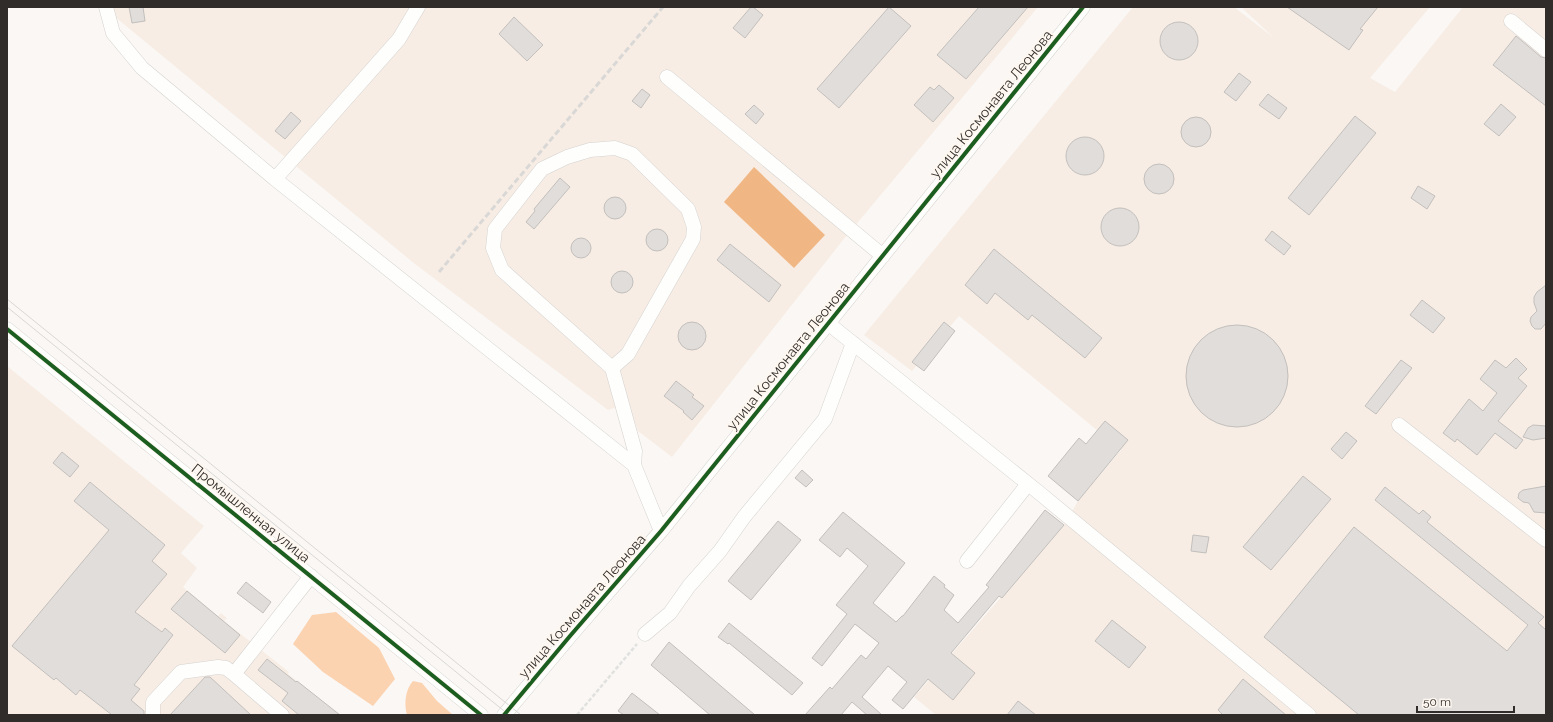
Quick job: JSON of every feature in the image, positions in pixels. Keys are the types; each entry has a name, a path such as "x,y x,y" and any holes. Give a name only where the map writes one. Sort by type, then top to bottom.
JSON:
{"street":[{"path":"106,7 113,33 142,68 275,179 634,465"},
{"path":"275,179 399,39 418,7"},
{"name":"улица Космонавта Леонова","path":"504,715 661,531 1083,7"},
{"path":"1511,21 1546,50"},
{"path":"667,77 883,256"},
{"path":"612,368 628,354 693,239 694,227 688,209 632,154 615,148 590,150 567,157 542,169 495,229 493,248 502,270 612,368 635,451 634,465 661,531"},
{"path":"829,324 1028,484 1309,715"},
{"name":"Промышленная улица","path":"7,329 481,715"},
{"path":"645,634 670,613 689,586 720,551 744,517 825,419 853,343"},
{"path":"1399,424 1546,540"},
{"path":"967,561 1028,484"},
{"path":"234,674 311,576"},
{"path":"153,715 153,702 181,672 218,667 226,668 282,715"}],"path":[{"path":"577,715 645,634"}],"shaded area":[{"path":"103,7 1038,7 843,240 672,457 638,431 628,404 608,410 415,264"},
{"path":"1133,7 1234,7 1274,38 1241,7 1430,7 1370,78 1395,92 1463,7 1546,7 1546,715 936,715 914,697 1064,525 1078,501 1121,450 959,316 912,371 864,335"},
{"path":"754,167 825,235 794,268 724,202"},
{"path":"7,366 204,526 181,553 197,568 183,587 218,616 221,613 227,618 224,621 289,672 288,674 340,715 7,715"},
{"path":"336,612 379,648 395,679 373,706 323,672 293,644 312,615"},
{"path":"413,681 422,683 437,701 453,715 407,715 406,697 408,689"}],"building":[{"path":"129,7 143,7 145,21 132,23"},
{"path":"751,7 763,15 745,38 733,28"},
{"path":"889,7 911,26 839,108 817,89"},
{"path":"979,7 1028,7 966,79 937,55"},
{"path":"1287,7 1378,7 1360,29 1363,30 1349,50"},
{"path":"514,17 543,45 527,61 499,34"},
{"path":"1179,22 1189,25 1195,31 1198,41 1195,51 1189,57 1179,60 1169,57 1163,51 1160,41 1163,31 1169,25"},
{"path":"1516,36 1541,57 1546,58 1546,106 1493,65"},
{"path":"1239,73 1251,82 1236,101 1224,92"},
{"path":"939,85 954,98 933,122 914,105 930,87 934,90"},
{"path":"642,89 650,95 641,108 632,101"},
{"path":"1268,94 1287,108 1279,119 1259,105"},
{"path":"1501,104 1516,117 1499,136 1484,124"},
{"path":"754,105 764,114 756,124 745,114"},
{"path":"291,112 301,121 285,139 275,131"},
{"path":"1355,116 1376,133 1309,215 1288,198"},
{"path":"1196,117 1206,122 1211,132 1206,142 1196,147 1186,142 1181,132 1186,122"},
{"path":"1085,137 1095,140 1101,146 1104,156 1101,166 1095,172 1085,175 1075,172 1069,166 1066,156 1069,146 1075,140"},
{"path":"1159,164 1169,169 1174,179 1169,189 1159,194 1149,189 1144,179 1149,169"},
{"path":"560,178 570,187 534,229 526,222 535,211 534,209"},
{"path":"1418,186 1435,196 1427,209 1411,198"},
{"path":"611,197 619,197 626,204 626,212 619,219 611,219 604,212 604,204"},
{"path":"1120,208 1130,211 1136,217 1139,227 1136,237 1130,243 1120,246 1110,243 1104,237 1101,227 1104,217 1110,211"},
{"path":"653,229 661,229 668,236 668,244 661,251 653,251 646,244 646,236"},
{"path":"1272,231 1291,246 1284,255 1265,240"},
{"path":"581,238 588,241 591,248 588,255 581,258 574,255 571,248 574,241"},
{"path":"730,244 781,285 769,302 717,260"},
{"path":"994,249 1102,338 1085,358 1032,315 1028,320 995,293 987,304 965,285"},
{"path":"618,271 626,271 633,278 633,286 626,293 618,293 611,286 611,278"},
{"path":"1546,285 1546,323 1541,329 1535,329 1530,321 1531,317 1537,311 1534,303 1534,297 1537,292"},
{"path":"1422,300 1445,318 1433,333 1410,315"},
{"path":"692,322 702,326 706,336 702,346 692,350 682,346 678,336 682,326"},
{"path":"944,322 955,331 924,371 912,362"},
{"path":"1237,325 1257,329 1265,333 1273,340 1280,348 1284,356 1288,376 1284,396 1280,404 1273,412 1265,419 1257,423 1237,427 1217,423 1209,419 1201,412 1194,404 1190,396 1186,376 1190,356 1194,348 1201,340 1209,333 1217,329"},
{"path":"1516,358 1527,369 1518,378 1527,386 1498,421 1523,440 1516,449 1495,433 1477,455 1457,439 1455,442 1443,433 1469,399 1483,411 1497,393 1480,379 1495,360 1506,368"},
{"path":"1401,360 1412,368 1376,414 1365,406"},
{"path":"676,381 694,395 692,397 704,406 692,420 683,412 684,411 664,396"},
{"path":"1105,421 1128,440 1078,501 1048,476 1079,438 1086,444"},
{"path":"1533,425 1546,426 1546,438 1533,440 1523,437 1528,428"},
{"path":"1346,432 1357,441 1342,459 1331,449"},
{"path":"62,452 79,466 70,477 53,463"},
{"path":"802,470 813,480 806,487 795,478"},
{"path":"1303,476 1331,499 1271,570 1243,547"},
{"path":"90,482 165,545 152,561 167,574 135,612 162,632 165,628 173,635 134,685 140,689 131,700 144,711 144,715 112,715 80,690 76,695 56,678 54,680 12,646 109,530 74,501"},
{"path":"1546,486 1546,513 1534,512 1529,503 1523,502 1518,498 1519,493 1523,490"},
{"path":"1385,487 1419,514 1423,510 1431,517 1427,522 1544,617 1538,623 1546,630 1546,715 1359,715 1264,637 1354,527 1507,651 1528,625 1375,500"},
{"path":"1045,510 1064,525 1002,598 999,596 951,653 975,673 953,700 928,679 903,709 892,700 907,682 888,666 862,697 882,715 867,715 852,702 841,715 805,715 830,687 832,689 861,655 866,659 879,643 855,624 822,666 812,658 847,614 836,605 868,566 847,548 840,557 819,540 843,512 905,563 873,603 896,622 903,616 934,576 954,595 944,610 958,623 989,587 986,585"},
{"path":"778,521 801,540 751,600 728,581"},
{"path":"1193,535 1209,537 1206,553 1191,551"},
{"path":"246,582 271,602 263,613 237,593"},
{"path":"187,591 240,635 225,653 171,609"},
{"path":"1112,620 1146,647 1129,668 1095,641"},
{"path":"729,623 803,683 792,695 729,643 728,644 718,637"},
{"path":"669,642 755,715 710,715 651,665"},
{"path":"267,659 340,715 299,715 282,701 288,693 258,670"},
{"path":"205,677 210,677 251,715 170,715"},
{"path":"1243,679 1286,715 1223,715 1218,710"},
{"path":"632,693 660,715 624,715 618,711"},
{"path":"1018,701 1036,715 1007,715"}],"tram line":[{"path":"7,299 521,715"},
{"path":"7,307 509,715"}],"railway":[{"path":"439,272 663,7"}],"cycle path":[{"path":"504,715 661,531 1083,7"},
{"path":"7,329 481,715"}]}
